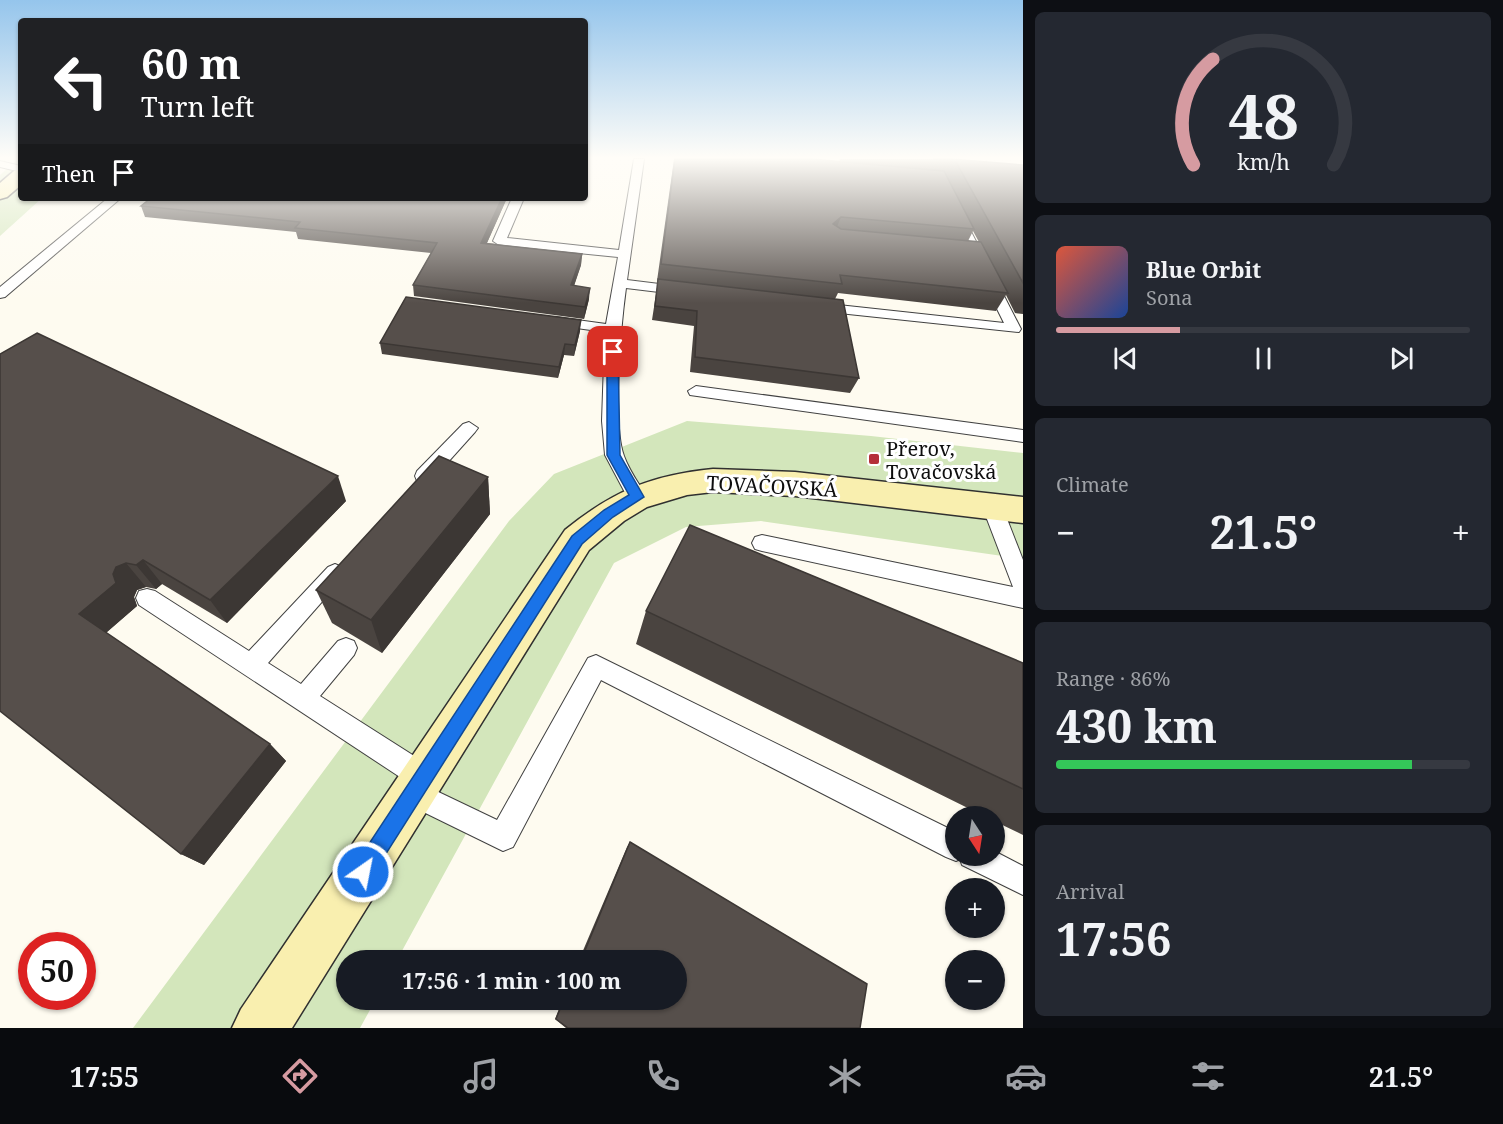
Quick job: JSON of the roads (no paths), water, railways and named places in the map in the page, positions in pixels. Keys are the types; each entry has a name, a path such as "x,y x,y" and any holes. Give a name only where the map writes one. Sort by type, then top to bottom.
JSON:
{"main road":[{"name":"TOVAČOVSKÁ","path":"260,1028 577,540 609,513 637,497 693,483 738,481 1008,508"}],"lane":[{"path":"0,294 104,207"},
{"path":"514,207 499,241 624,254"},
{"path":"631,207 613,329 611,421 614,455 637,497"},
{"path":"805,305 1014,329 970,254 952,207"},
{"path":"620,283 701,293"},
{"path":"545,320 613,329"},
{"path":"696,391 1023,436"},
{"path":"412,489 469,428"},
{"path":"1008,508 1023,587"},
{"path":"762,543 1023,599"},
{"path":"251,666 348,560"},
{"path":"147,598 303,699 419,786 503,837 596,666 945,841"},
{"path":"303,699 346,648"},
{"path":"994,866 1023,881"}],"place":[{"name":"Přerov, Tovačovská","path":"874,459"}]}
